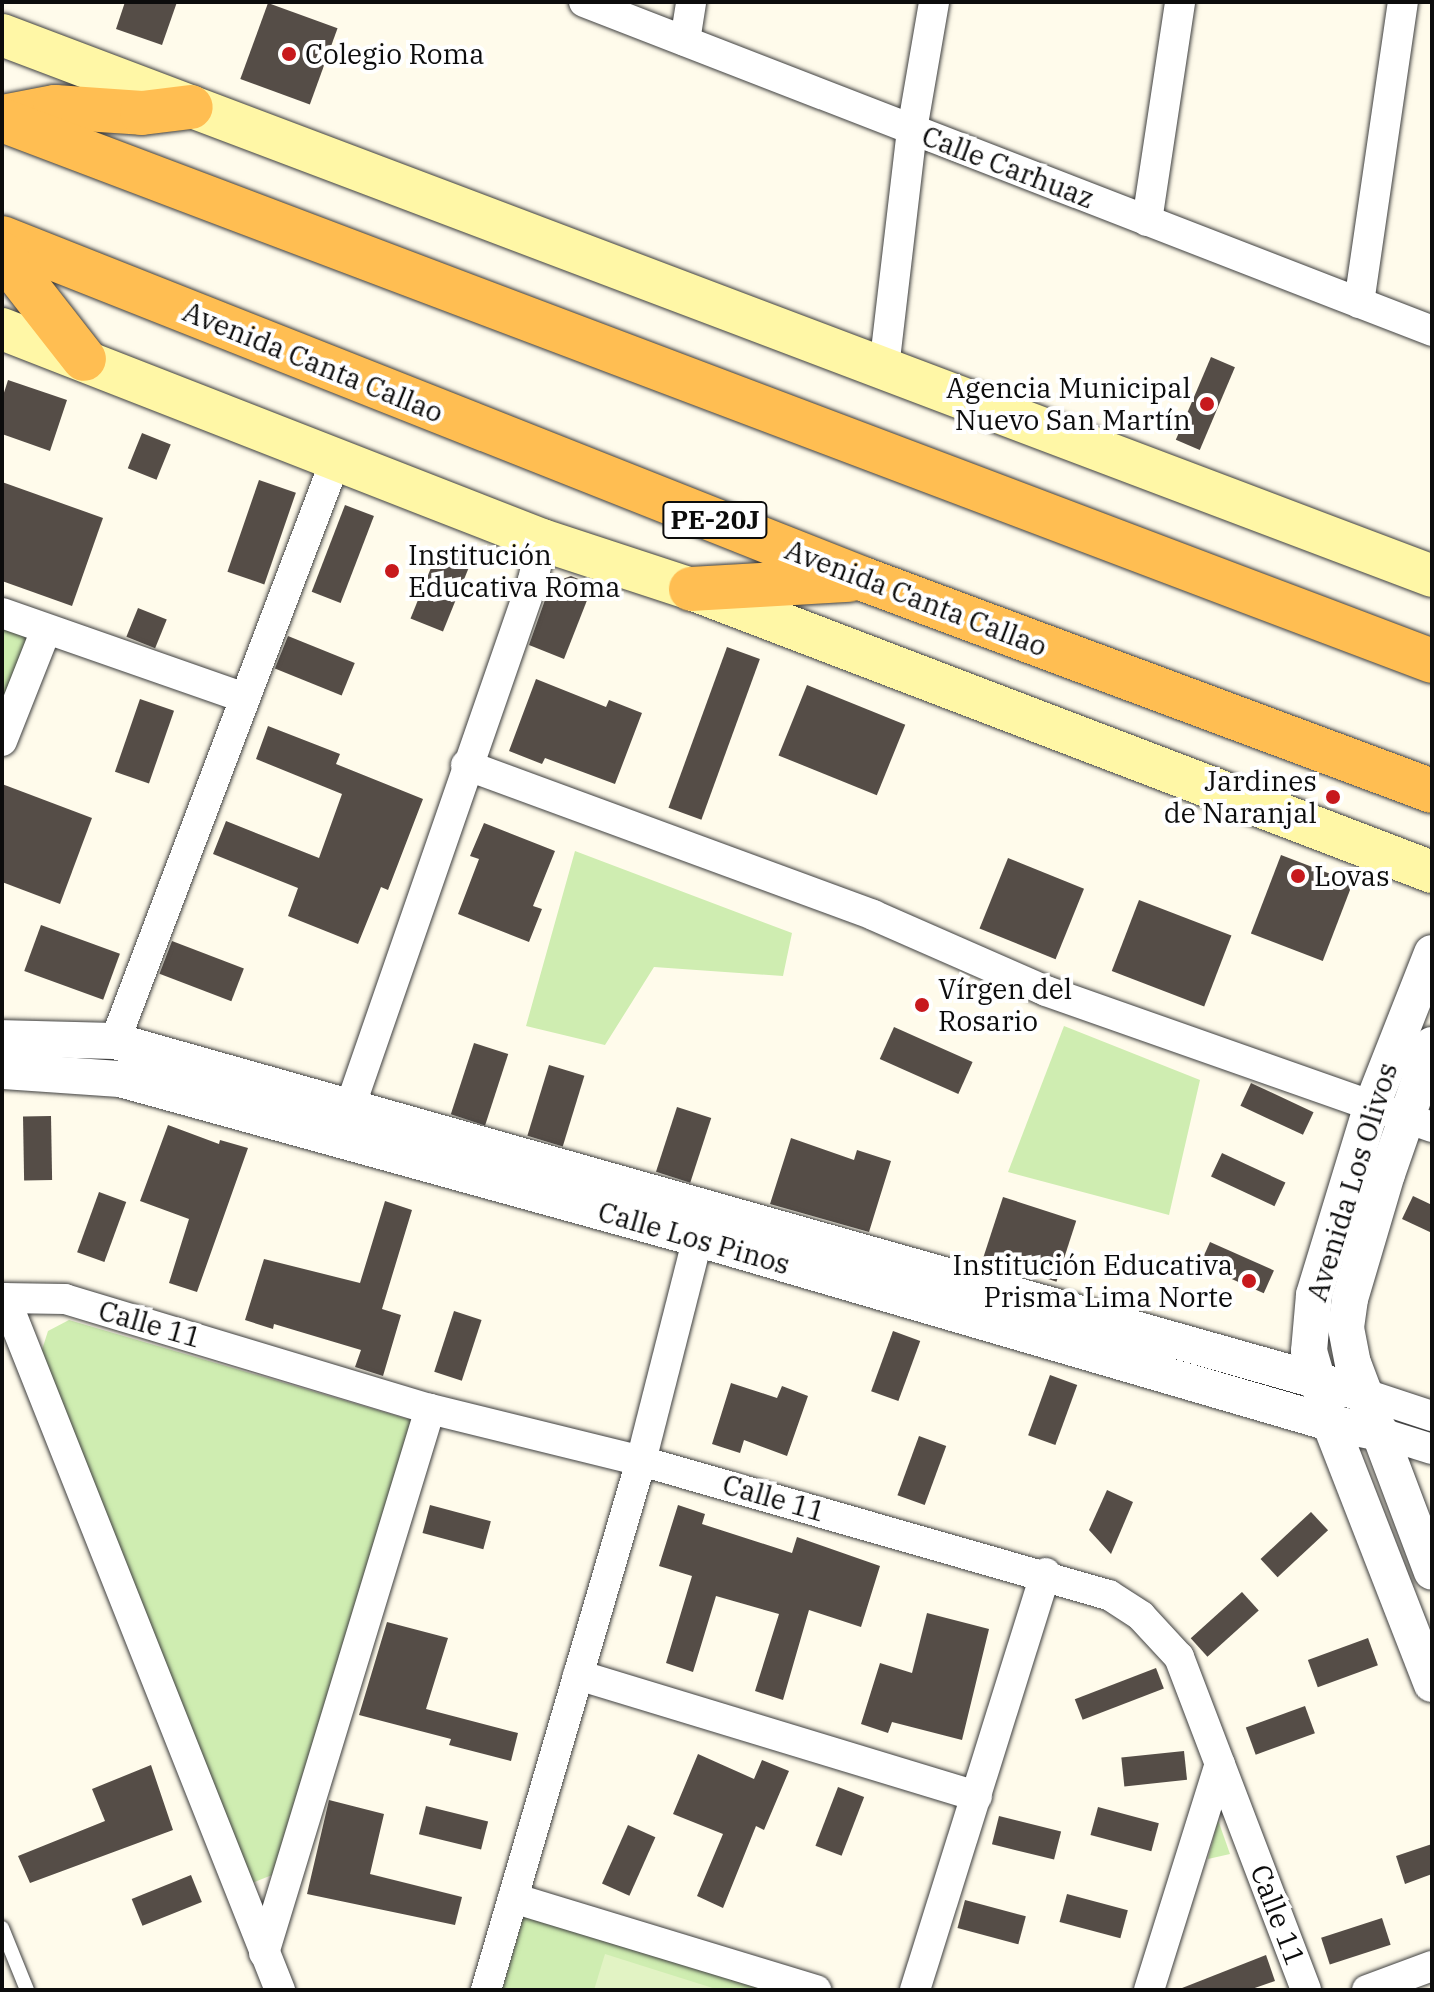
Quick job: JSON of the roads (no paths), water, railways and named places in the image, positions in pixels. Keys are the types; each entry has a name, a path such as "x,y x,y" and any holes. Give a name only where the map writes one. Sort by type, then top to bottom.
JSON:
{"highway":[{"path":"2,119 55,107 142,113 191,107"},
{"path":"2,119 1432,661"},
{"name":"Avenida Canta Callao","path":"2,238 863,579 1432,791"},
{"path":"2,254 84,359"},
{"path":"691,589 863,579"}],"main road":[{"path":"2,35 1432,576"},
{"path":"2,329 542,540 691,589 1432,872"}],"street":[{"name":"Calle Carhuaz","path":"584,2 1432,331"},
{"path":"685,41 691,2"},
{"path":"884,368 912,130 934,2"},
{"path":"1147,221 1180,2"},
{"path":"1359,303 1403,2"},
{"path":"115,1041 336,459"},
{"path":"349,1110 466,765 533,580 542,540"},
{"path":"2,613 245,698"},
{"path":"2,741 46,630"},
{"path":"466,765 873,915 1046,991 1403,1116"},
{"name":"Avenida Los Olivos","path":"1432,953 1403,1116 1350,1299 1346,1328 1365,1394 1432,1572"},
{"name":"Calle Los Pinos","path":"2,1038 115,1041 349,1110 1330,1423 1381,1433"},
{"name":"Avenida Los Olivos","path":"1432,1045 1403,1116 1314,1295 1309,1351 1330,1423 1432,1684"},
{"name":"Calle Los Pinos","path":"2,1071 120,1079 702,1225 1319,1385 1365,1394"},
{"path":"486,1990 641,1461 702,1225"},
{"path":"4,1298 280,1990"},
{"name":"Calle 11","path":"4,1298 65,1299 430,1409 641,1461 1046,1573 1109,1595 1162,1636 1194,1688 1306,1990"},
{"path":"1365,1394 1432,1416"},
{"path":"264,1953 430,1409"},
{"path":"1381,1433 1432,1449"},
{"path":"915,1990 1046,1573"},
{"path":"578,1675 977,1796"},
{"path":"1149,1990 1220,1764"},
{"path":"513,1898 816,1990"},
{"path":"1367,1990 1432,1966"}],"lane":[{"path":"2,1928 27,1990"}],"place":[{"name":"Colegio Roma","path":"289,54"},
{"name":"Agencia Municipal Nuevo San Martín","path":"1207,404"},
{"name":"Institución Educativa Roma","path":"392,571"},
{"name":"Jardines de Naranjal","path":"1333,797"},
{"name":"Lovas","path":"1298,876"},
{"name":"Vírgen del Rosario","path":"922,1005"},
{"name":"Institución Educativa Prisma Lima Norte","path":"1249,1281"}]}
